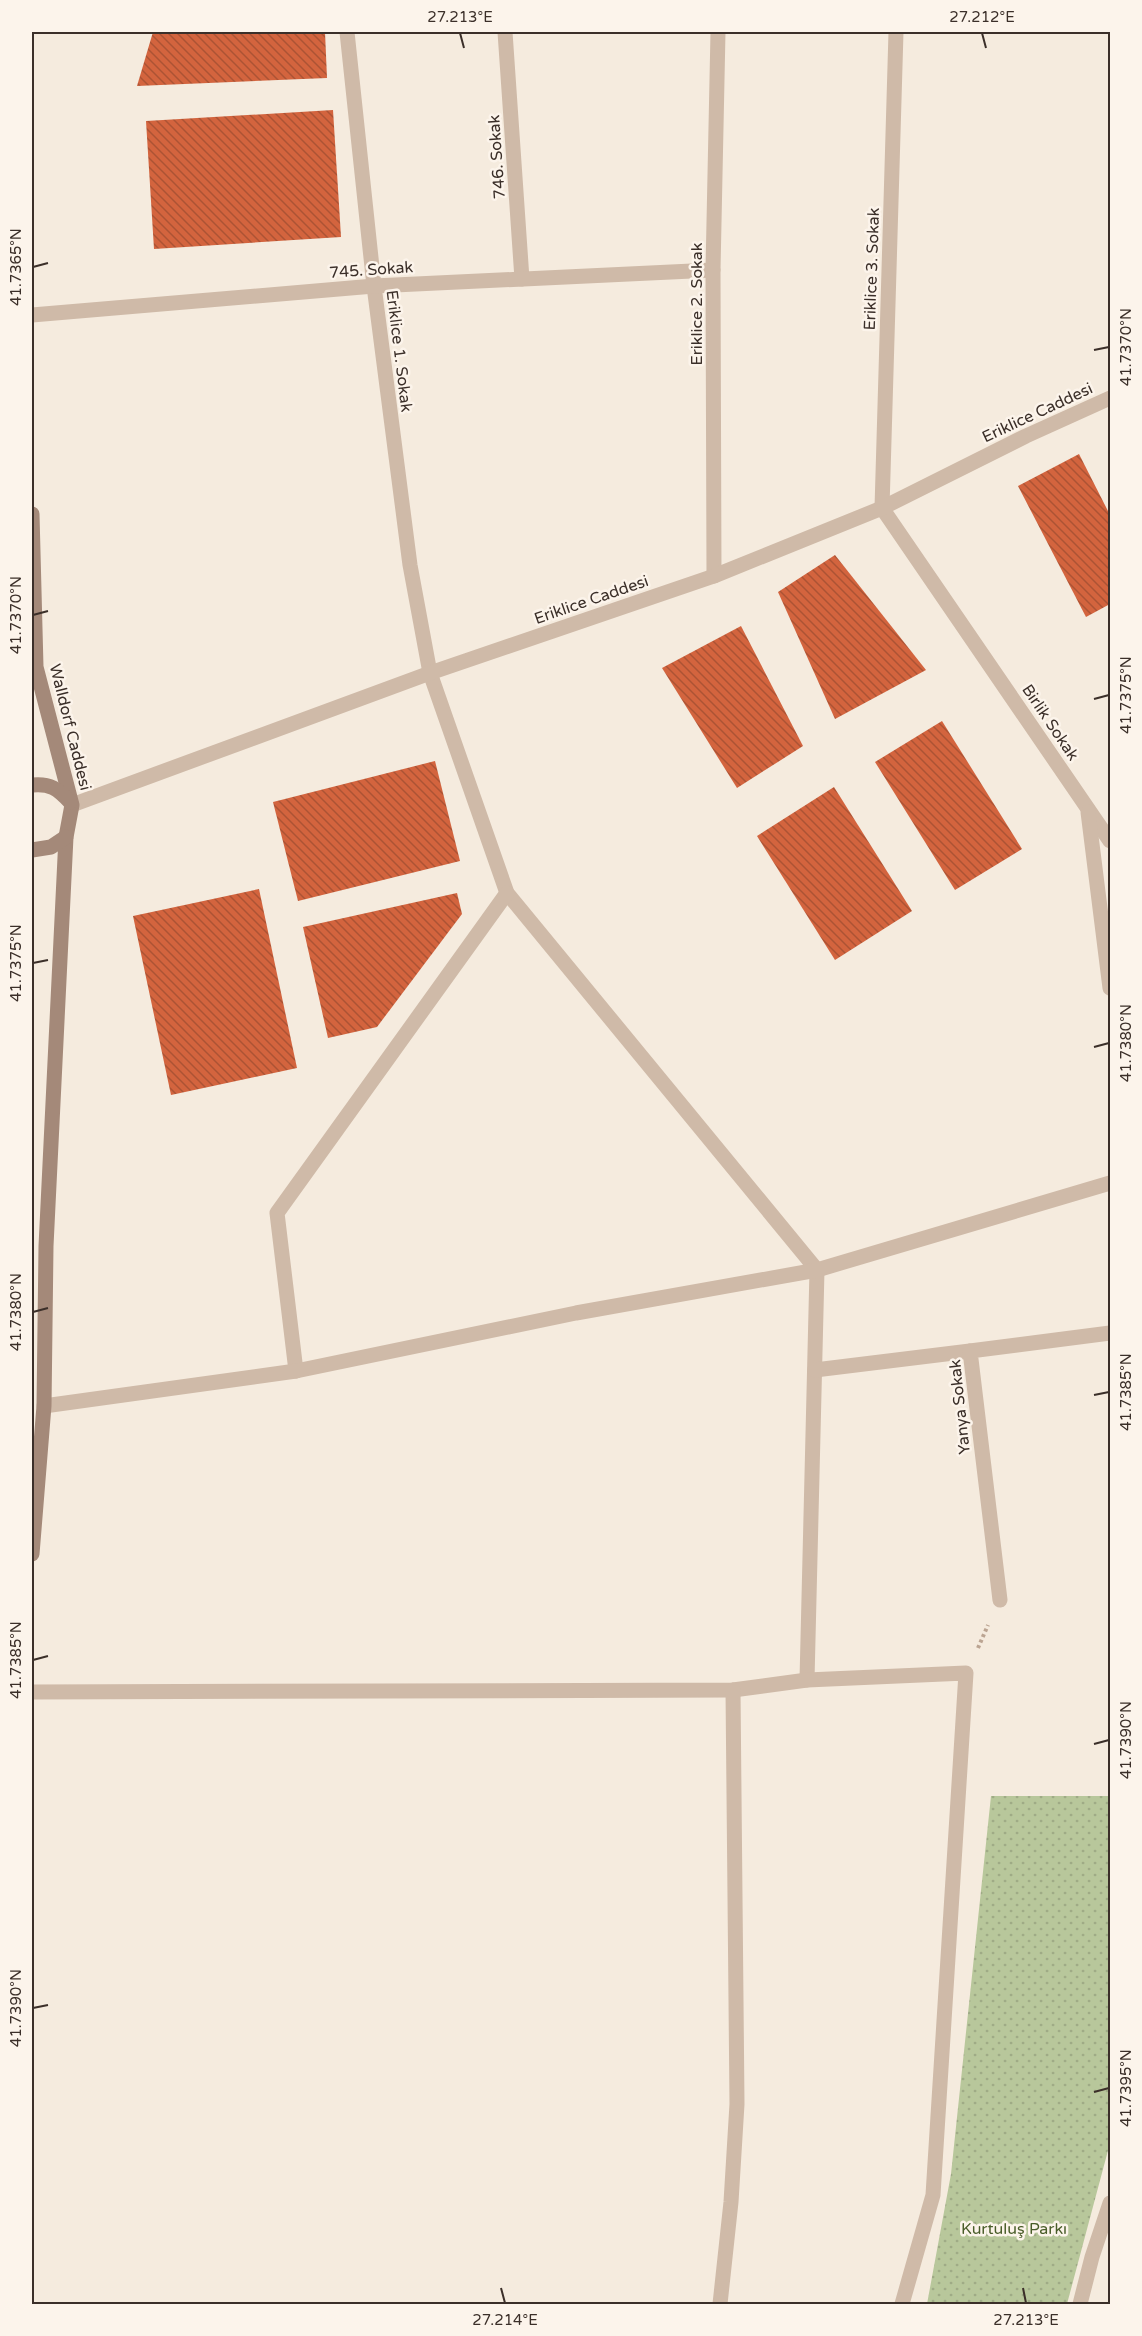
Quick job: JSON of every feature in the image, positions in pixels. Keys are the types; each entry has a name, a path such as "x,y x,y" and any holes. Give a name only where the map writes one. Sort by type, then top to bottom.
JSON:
{"main road":[{"name":"Walldorf Caddesi","path":"32,514 36,667 72,805"},
{"path":"32,785 45,785 58,790 72,805 66,837 46,1246 44,1406 32,1554"},
{"path":"32,850 51,847 66,837"}],"street":[{"name":"Eriklice 1. Sokak","path":"347,32 374,286 410,565 430,674 507,893"},
{"name":"746. Sokak","path":"505,32 522,279"},
{"name":"Eriklice 2. Sokak","path":"714,576 713,270 718,32"},
{"name":"Eriklice 3. Sokak","path":"882,508 896,32"},
{"name":"745. Sokak","path":"32,315 374,286 713,270"},
{"name":"Eriklice Caddesi","path":"72,805 430,674 714,576 882,508 1026,436 1110,398"},
{"name":"Birlik Sokak","path":"882,508 1088,808 1110,988"},
{"path":"1088,808 1110,841"},
{"path":"296,1371 277,1212 507,893 817,1270 807,1680"},
{"path":"44,1406 296,1371 576,1314 817,1270 1110,1183"},
{"name":"Yanya Sokak","path":"1000,1600 970,1351 1110,1333"},
{"path":"815,1370 970,1351"},
{"path":"32,1692 733,1690 807,1680 966,1673 933,2195 902,2304"},
{"path":"720,2304 731,2202 737,2104 733,1690"},
{"path":"1080,2304 1092,2257 1110,2203"}],"path":[{"path":"966,1673 1000,1600"}],"green space":[{"name":"Kurtuluş Parkı","path":"991,1796 1110,1796 1110,2143 1067,2304 927,2304 951,2174"}],"building":[{"path":"153,32 325,32 327,78 137,86"},
{"path":"333,110 341,237 154,249 146,121"},
{"path":"1079,454 1110,515 1110,604 1086,617 1018,486"},
{"path":"835,555 926,670 835,719 778,592"},
{"path":"741,626 803,746 737,788 662,668"},
{"path":"942,721 1022,849 955,890 875,762"},
{"path":"435,761 460,861 298,901 273,802"},
{"path":"834,787 912,911 835,960 757,836"},
{"path":"259,889 297,1068 171,1095 133,916"},
{"path":"457,893 462,914 377,1027 328,1038 303,927"}]}
